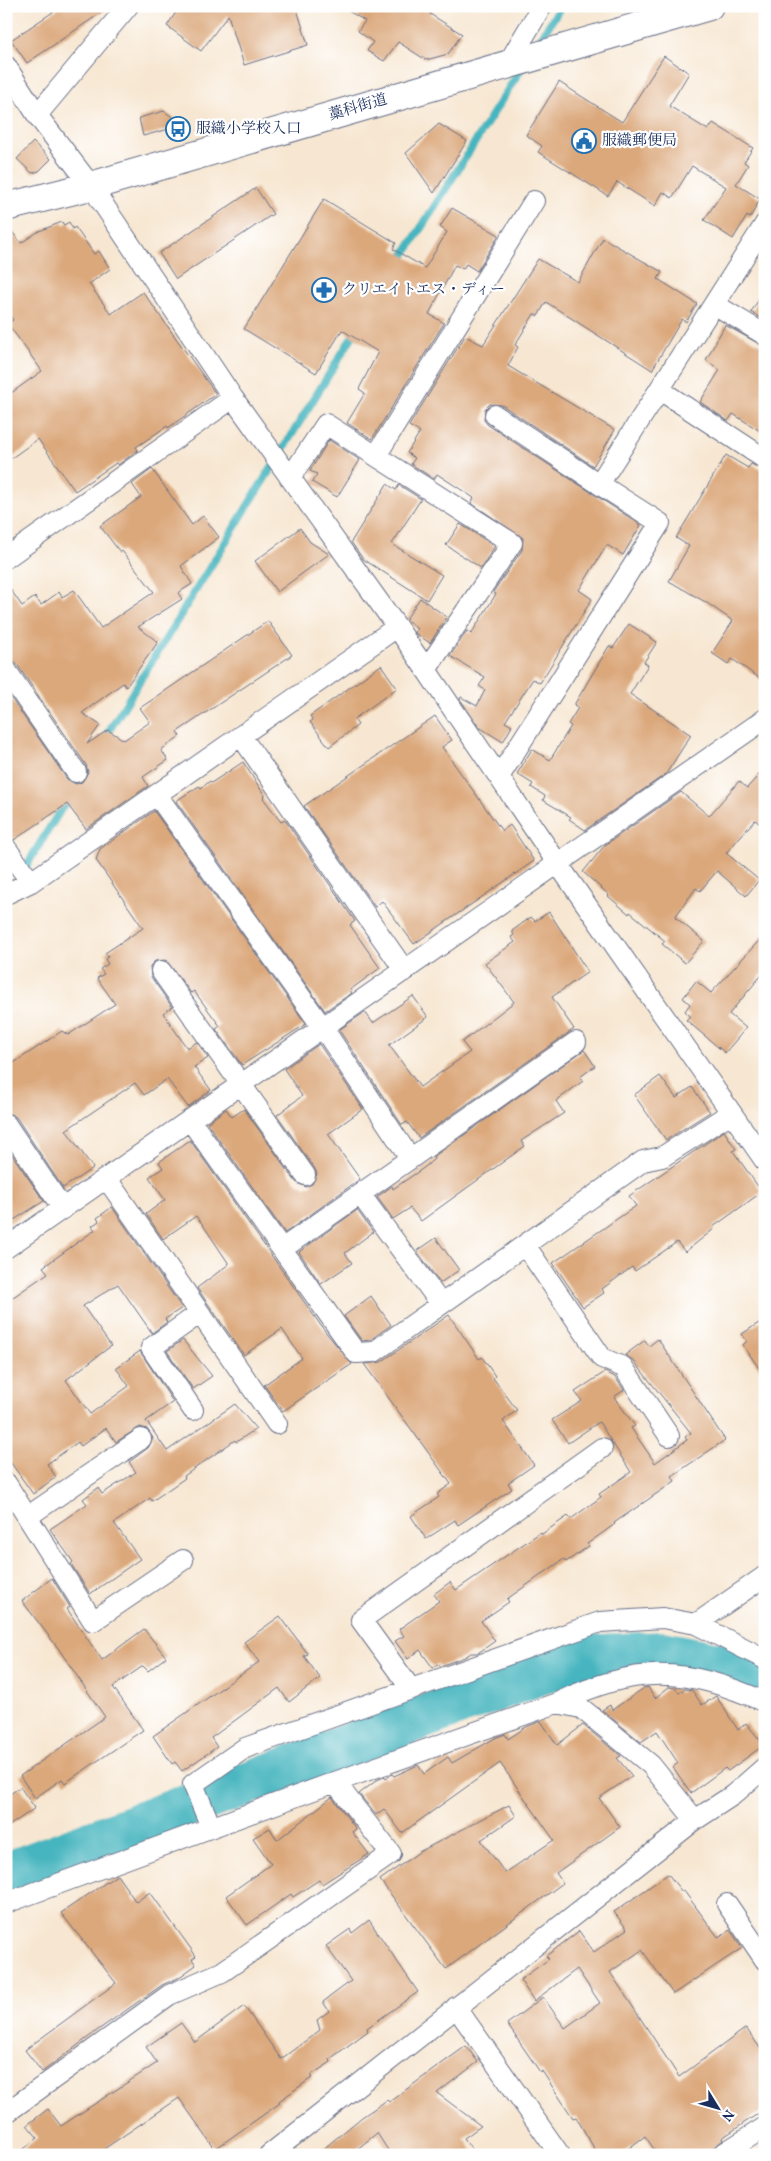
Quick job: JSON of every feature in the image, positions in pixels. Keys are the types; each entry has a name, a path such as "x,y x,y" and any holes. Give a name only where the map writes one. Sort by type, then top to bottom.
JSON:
{"highway":[{"name":"藁科街道","path":"6,207 91,186 709,6"}],"street":[{"path":"37,115 128,6"},
{"path":"508,65 542,6"},
{"path":"6,66 37,115 91,186 233,398 397,627 558,864 765,1161"},
{"path":"376,456 534,201"},
{"path":"599,484 765,224"},
{"path":"714,304 765,335"},
{"path":"660,390 765,459"},
{"path":"6,558 233,398"},
{"path":"495,415 660,522 499,777"},
{"path":"290,478 326,424 512,543 426,670"},
{"path":"6,894 31,882 397,627"},
{"path":"6,670 76,772"},
{"path":"6,1248 765,719"},
{"path":"241,736 405,971"},
{"path":"157,795 323,1028 410,1158"},
{"path":"6,848 31,882"},
{"path":"162,971 240,1086 305,1175"},
{"path":"282,1249 576,1042"},
{"path":"190,1120 356,1353 374,1352 643,1162 662,1157 731,1113"},
{"path":"6,1124 63,1209"},
{"path":"107,1178 277,1424"},
{"path":"360,1194 441,1304"},
{"path":"525,1245 602,1358 624,1367 669,1436"},
{"path":"192,1410 151,1348 200,1313"},
{"path":"28,1517 141,1439"},
{"path":"411,1690 361,1620 602,1448"},
{"path":"6,1483 93,1621 183,1560"},
{"path":"696,1624 765,1576"},
{"path":"211,1827 193,1784 245,1748 600,1622 663,1618 696,1624 765,1659"},
{"path":"6,1903 616,1681 650,1673 693,1676 765,1702"},
{"path":"557,1704 582,1708 651,1765 695,1820"},
{"path":"269,2155 456,2006 695,1820 733,1795 765,1767"},
{"path":"6,2113 169,1995 222,1972 391,1854 335,1782"},
{"path":"727,1904 765,1960"},
{"path":"456,2006 560,2155"},
{"path":"721,2155 765,2127"}],"building":[{"path":"62,6 111,6 27,63 11,40"},
{"path":"180,6 296,6 308,45 244,65 228,15 201,51 167,26"},
{"path":"340,6 435,6 430,14 462,34 448,54 426,60 398,42 384,61 367,51 373,42 358,31 365,21"},
{"path":"664,56 689,73 669,106 708,130 713,123 753,148 744,162 748,165 736,184 760,199 750,218 747,216 733,239 704,220 726,187 692,166 672,198 663,192 655,206 617,182 608,196 538,152 542,146 526,135 559,82 622,122"},
{"path":"164,111 184,125 143,136 139,118"},
{"path":"439,124 467,141 434,193 406,153"},
{"path":"33,142 51,159 39,171 32,173 17,159"},
{"path":"256,188 273,214 176,279 159,253"},
{"path":"324,199 396,243 393,249 425,268 447,232 440,227 452,208 499,235 477,271 466,264 463,269 455,265 429,314 444,323 372,439 347,423 365,393 359,389 378,352 342,330 316,373 244,329"},
{"path":"62,222 64,225 69,222 73,229 75,227 94,254 99,251 110,269 89,284 111,314 143,292 216,394 168,428 167,426 136,447 138,450 118,465 116,463 75,491 38,439 6,462 7,396 42,371 8,324 13,320 6,310 6,224 21,243 39,231"},
{"path":"603,238 662,272 658,279 697,304 686,322 682,319 652,370 546,302 538,316 534,314 515,345 518,347 508,366 615,430 593,466 502,405 490,404 485,409 484,420 488,425 641,525 623,555 607,545 579,590 592,599 540,683 533,679 505,722 512,726 503,742 479,727 460,699 461,697 477,706 485,690 479,686 485,677 450,656 467,631 471,634 496,594 493,592 522,550 523,538 471,503 474,498 437,474 434,479 411,464 415,458 407,453 420,432 409,426 465,336 483,345 538,259 578,282"},
{"path":"765,290 765,321 751,312"},
{"path":"725,325 765,347 765,434 733,414 728,421 700,402 720,370 706,360"},
{"path":"329,440 360,460 337,497 312,482 317,474 310,471"},
{"path":"726,455 748,468 751,464 765,471 765,682 732,659 728,664 712,653 733,621 669,581 689,546 676,538"},
{"path":"152,469 192,525 203,516 219,537 181,566 192,584 178,593 182,599 138,627 158,642 126,687 123,683 82,713 100,725 87,744 108,730 124,740 150,722 140,708 268,621 292,655 177,732 180,736 161,750 168,760 143,777 148,786 86,829 67,804 14,840 6,836 6,691 67,779 76,784 82,782 88,772 86,765 16,663 6,658 6,583 22,606 35,597 41,605 59,592 62,597 74,590 101,628 154,592 100,526 141,497 132,484"},
{"path":"387,484 396,490 399,485 421,499 392,544 442,575 427,600 363,559 351,542"},
{"path":"460,524 495,546 481,568 446,545"},
{"path":"300,528 310,542 329,554 277,592 255,561"},
{"path":"420,598 447,617 430,643 415,633 417,629 406,619"},
{"path":"629,624 657,642 644,662 648,665 630,694 691,735 666,774 585,830 569,819 571,817 543,800 545,796 531,787 533,784 517,774 532,749 550,760 571,726 568,724 578,708 574,705 609,646 613,648"},
{"path":"381,665 397,688 354,719 358,725 329,747 310,722 313,720 310,716"},
{"path":"435,716 452,740 442,747 502,831 510,825 534,861 414,944 382,901 375,907 304,806"},
{"path":"243,762 265,796 263,798 281,822 285,820 355,921 350,925 380,968 350,990 352,993 325,1011 176,801 199,786 201,788 210,781 211,783"},
{"path":"765,768 765,828 755,820 726,853 759,880 746,896 717,871 700,891 696,888 675,917 704,941 685,963 662,944 665,941 630,912 629,914 583,872 605,845 681,792 709,816 739,781 747,788"},
{"path":"154,811 306,1024 242,1065 216,1029 220,1026 194,991 191,993 166,960 155,961 150,966 151,977 172,1007 163,1013 187,1048 197,1042 208,1058 194,1067 211,1090 188,1107 167,1079 144,1095 135,1083 66,1130 93,1168 63,1188 16,1117 6,1112 6,1068 62,1031 68,1035 115,1004 97,978 104,974 100,969 108,964 105,959 108,957 105,953 143,928 96,860 100,849"},
{"path":"549,912 588,972 552,997 574,1029 419,1138 407,1122 402,1125 339,1030 365,1012 373,1023 413,996 428,1017 389,1045 420,1087 470,1052 462,1042 514,1002 485,963 515,942 511,937 514,935 512,931 531,917 535,921"},
{"path":"765,934 765,971 729,1014 746,1028 725,1053 686,1020 690,1016 685,1011 690,1004 683,998 696,981 711,993"},
{"path":"319,1044 363,1109 328,1134 360,1179 285,1233 207,1123 226,1109 232,1117 244,1109 296,1182 306,1187 312,1184 317,1174 315,1169 277,1115 302,1096 284,1069"},
{"path":"584,1050 595,1066 580,1077 583,1081 556,1101 564,1113 521,1141 525,1146 421,1221 410,1208 393,1219 377,1197 392,1186 393,1189 425,1167 434,1159 433,1157"},
{"path":"660,1076 676,1098 692,1087 710,1112 666,1140 634,1095"},
{"path":"724,1131 736,1149 733,1151 762,1192 713,1227 714,1229 685,1252 677,1242 635,1271 632,1267 602,1289 604,1293 583,1307 553,1263 636,1206 629,1196"},
{"path":"190,1140 324,1330 352,1364 283,1411 264,1385 302,1358 282,1329 244,1355 197,1288 229,1264 203,1225 196,1216 163,1239 146,1214 165,1200 149,1177 163,1168 159,1162"},
{"path":"6,1146 44,1201 6,1225"},
{"path":"112,1207 182,1308 165,1319 167,1322 152,1333 118,1284 83,1306 111,1346 66,1380 90,1414 129,1386 116,1368 140,1351 173,1402 146,1421 167,1451 235,1404 256,1429 236,1442 235,1440 152,1501 150,1498 114,1523 140,1559 90,1594 71,1564 73,1562 50,1529 87,1504 83,1499 98,1488 102,1494 136,1472 129,1462 148,1448 153,1438 147,1429 140,1427 116,1442 106,1428 81,1446 78,1442 47,1464 56,1477 33,1494 6,1456 6,1302 48,1273 43,1267 95,1230 92,1226 99,1221 97,1218"},
{"path":"357,1210 373,1232 345,1253 352,1263 321,1284 299,1252"},
{"path":"436,1238 459,1270 440,1283 417,1251"},
{"path":"371,1296 391,1325 370,1340 362,1341 344,1316"},
{"path":"449,1315 479,1359 482,1357 495,1376 493,1378 517,1410 503,1421 534,1465 508,1483 512,1489 458,1525 455,1520 426,1539 411,1516 439,1497 437,1494 451,1484 364,1364 381,1362"},
{"path":"765,1319 765,1377 743,1345 747,1341 742,1334"},
{"path":"658,1339 725,1440 672,1476 675,1481 614,1523 587,1544 589,1546 566,1562 564,1559 507,1599 509,1602 481,1621 495,1641 478,1653 471,1653 440,1666 438,1664 433,1668 420,1650 408,1659 395,1641 404,1636 399,1629 439,1601 434,1594 450,1582 456,1590 541,1532 542,1534 568,1516 571,1519 601,1497 599,1494 631,1472 599,1422 568,1443 552,1420 582,1401 575,1392 605,1372 615,1377 624,1390 614,1397 635,1426 631,1428 655,1463 687,1440 685,1437 691,1433 633,1360 625,1355 645,1340 649,1346"},
{"path":"183,1340 212,1376 193,1389 167,1351"},
{"path":"52,1578 70,1607 67,1609 102,1660 144,1629 166,1657 148,1671 143,1666 113,1687 143,1730 65,1783 62,1779 35,1798 20,1776 105,1717 58,1648 22,1601"},
{"path":"280,1616 308,1654 304,1656 320,1678 289,1702 279,1688 211,1738 217,1747 182,1771 175,1762 172,1764 153,1736 259,1662 244,1642"},
{"path":"648,1687 655,1698 669,1687 675,1688 679,1693 685,1689 692,1690 702,1705 716,1696 738,1730 746,1723 764,1745 728,1771 725,1768 691,1793 673,1767 678,1763 657,1731 641,1742 602,1710 610,1705 612,1710"},
{"path":"541,1721 557,1745 583,1725 621,1756 617,1758 632,1776 599,1798 620,1827 556,1873 563,1883 446,1969 380,1880 419,1852 509,1805 516,1816 481,1840 505,1873 554,1840 500,1763 402,1833 384,1809 376,1815 359,1794 384,1777 386,1779 392,1774 394,1776 418,1765 424,1774 448,1757 452,1763 495,1738 505,1734 508,1739 526,1727"},
{"path":"20,1787 35,1808 6,1828 6,1797"},
{"path":"332,1797 356,1829 352,1832 369,1854 322,1884 319,1880 293,1897 291,1894 247,1925 226,1896 271,1864 253,1838 270,1828 277,1840"},
{"path":"668,1874 682,1892 684,1891 718,1937 730,1930 742,1948 673,1994 642,1950 610,1972 679,2077 746,2028 765,2055 765,2109 722,2138 723,2140 705,2155 658,2155 645,2136 620,2155 598,2155 576,2117 573,2118 542,2071 540,2072 507,2024 543,1997 565,2028 600,2003 577,1969 534,2001 520,1980 549,1959 546,1956 579,1931 594,1952 627,1929 614,1912"},
{"path":"117,1875 136,1902 150,1892 196,1956 192,1959 196,1965 178,1978 162,1985 42,2072 25,2050 116,1983 61,1913"},
{"path":"369,1920 418,1992 367,2028 368,2031 330,2059 331,2062 311,2075 313,2077 279,2101 280,2103 215,2149 179,2098 95,2155 16,2155 38,2138 27,2125 48,2109 61,2126 157,2063 146,2047 181,2023 195,2042 244,2006 281,2059 320,2030 317,2020 329,2011 323,2002 351,1981 326,1946 350,1929 352,1933"},
{"path":"466,2046 478,2062 437,2093 481,2126 464,2138 476,2155 391,2155 377,2133 350,2155 316,2155 362,2117 387,2100 389,2102"}],"waterway":[{"path":"534,49 561,6"},
{"path":"399,263 521,69"},
{"path":"104,739 357,329"},
{"path":"23,871 92,759"},
{"path":"6,1874 583,1657 663,1653 729,1666 765,1680"}],"place":[{"name":"服織小学校入口","path":"178,129"},
{"name":"服織郵便局","path":"584,141"},
{"name":"クリエイトエス・ディー","path":"324,290"}]}
